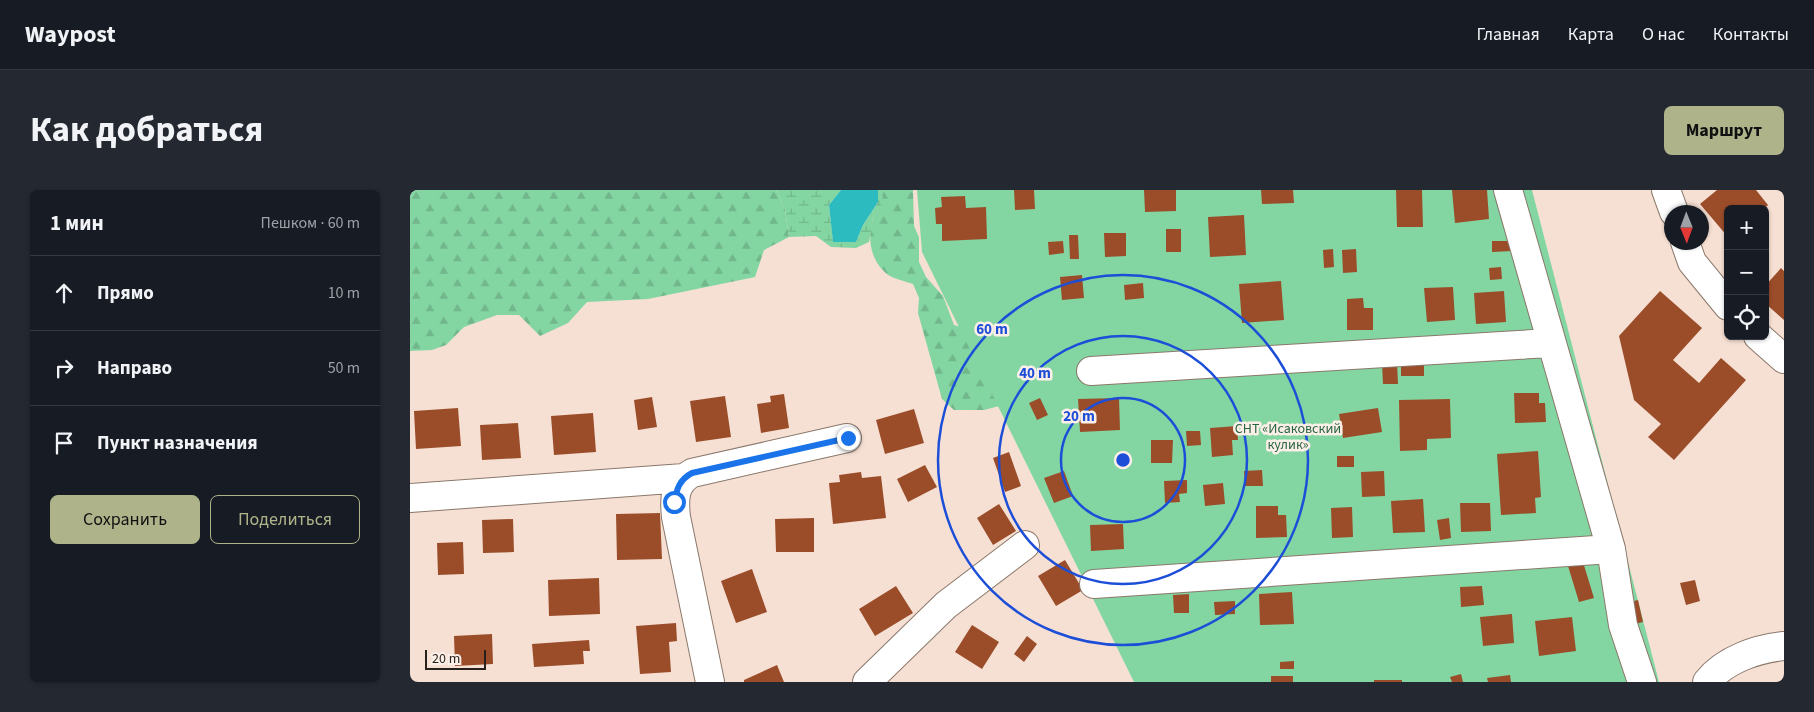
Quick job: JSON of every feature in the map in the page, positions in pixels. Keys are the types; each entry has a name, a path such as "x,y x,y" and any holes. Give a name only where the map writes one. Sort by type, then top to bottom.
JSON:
{"street":[{"path":"1508,190 1610,549 1623,625 1642,682"},
{"path":"1666,190 1671,205"},
{"path":"1688,250 1692,262 1724,301"},
{"path":"1763,340 1784,359"},
{"path":"1092,370 1550,343"},
{"path":"710,682 676,517 674,502 677,488 684,478 692,473 848,438"},
{"path":"410,498 684,478"},
{"path":"867,682 946,605 1025,545"},
{"path":"1094,584 1610,549"},
{"path":"1707,682 1736,660 1762,648 1784,646"}],"green space":[{"path":"410,190 776,190 785,209 789,237 764,250 755,277 648,299 587,302 568,323 540,336 519,315 497,315 464,327 446,345 432,350 410,351"},
{"path":"776,190 841,190 829,205 833,241 856,242 863,225 878,202 878,190 882,190 883,202 873,218 869,242 856,248 831,247 816,236 789,237 785,209"},
{"path":"882,190 913,190 914,226 919,237 919,262 926,277 943,296 954,325 971,330 1007,404 984,410 954,410 942,399 918,313 919,298 913,284 887,274 877,262 871,248 871,226 881,203"},
{"name":"СНТ «Исаковский кулик»","path":"917,190 1532,190 1659,682 1134,682 922,252"}],"water":[{"path":"841,190 878,190 878,202 863,225 856,242 833,242 829,205"}],"building":[{"path":"1014,190 1034,190 1035,209 1015,210"},
{"path":"1144,190 1176,190 1176,211 1145,212"},
{"path":"1261,190 1293,190 1294,203 1262,204"},
{"path":"1396,190 1422,190 1423,227 1397,227"},
{"path":"1452,190 1487,190 1489,219 1455,223"},
{"path":"1717,190 1756,190 1768,205 1724,205 1724,232 1709,215 1709,205 1700,204"},
{"path":"965,196 966,208 986,207 987,239 942,241 942,224 936,224 935,208 942,207 941,197"},
{"path":"1244,215 1246,255 1210,257 1208,217"},
{"path":"1166,229 1181,229 1181,252 1166,252"},
{"path":"1104,233 1126,233 1126,256 1105,257"},
{"path":"1069,235 1078,235 1079,259 1070,259"},
{"path":"1063,241 1064,253 1049,255 1048,242"},
{"path":"1492,241 1513,241 1513,251 1492,252"},
{"path":"1333,249 1334,267 1324,268 1323,250"},
{"path":"1356,249 1357,272 1343,273 1342,250"},
{"path":"1501,267 1502,279 1490,280 1489,268"},
{"path":"1781,268 1784,271 1784,320 1769,307 1769,282"},
{"path":"1082,275 1084,298 1062,300 1060,277"},
{"path":"1281,281 1284,320 1242,323 1239,284"},
{"path":"1143,283 1144,298 1125,300 1124,285"},
{"path":"1453,287 1455,320 1427,322 1424,288"},
{"path":"1504,291 1506,322 1476,324 1474,293"},
{"path":"1660,291 1702,328 1673,360 1699,383 1721,358 1746,380 1674,460 1648,437 1661,424 1634,400 1619,336"},
{"path":"1363,298 1364,308 1373,308 1373,330 1347,330 1347,299"},
{"path":"1397,362 1398,384 1383,384 1382,363"},
{"path":"1424,365 1424,376 1401,376 1401,366"},
{"path":"1514,393 1539,393 1539,403 1545,403 1546,422 1515,423"},
{"path":"784,394 789,428 761,433 757,404 771,402 770,396"},
{"path":"725,396 731,437 696,442 690,401"},
{"path":"652,397 657,427 638,430 634,400"},
{"path":"1040,398 1048,415 1037,420 1029,403"},
{"path":"1119,398 1120,430 1080,432 1078,399"},
{"path":"1450,399 1451,438 1427,439 1427,450 1400,451 1399,400"},
{"path":"458,408 461,446 416,449 414,411"},
{"path":"1378,408 1382,432 1343,438 1339,414"},
{"path":"914,409 924,443 885,454 876,420"},
{"path":"593,413 596,452 554,455 551,416"},
{"path":"518,423 521,458 482,460 480,425"},
{"path":"1237,426 1238,440 1232,440 1233,455 1212,457 1210,428"},
{"path":"1186,431 1200,431 1201,445 1187,446"},
{"path":"1151,440 1173,440 1172,463 1151,463"},
{"path":"1538,451 1541,497 1535,498 1536,513 1501,515 1497,454"},
{"path":"1009,452 1021,486 1005,492 993,458"},
{"path":"1337,456 1354,456 1354,467 1337,467"},
{"path":"925,465 937,487 908,502 897,479"},
{"path":"1262,470 1263,486 1245,486 1244,471"},
{"path":"1064,471 1073,496 1054,503 1044,478"},
{"path":"1384,471 1385,496 1362,497 1361,472"},
{"path":"861,472 862,478 881,476 886,518 833,524 829,483 840,482 839,475"},
{"path":"1187,480 1187,493 1179,494 1180,502 1165,503 1164,481"},
{"path":"1223,483 1225,504 1205,506 1203,485"},
{"path":"1423,499 1425,532 1393,533 1391,501"},
{"path":"1460,503 1490,503 1491,531 1461,532"},
{"path":"999,504 1016,531 993,545 977,518"},
{"path":"1256,506 1278,506 1278,515 1286,515 1287,537 1256,538"},
{"path":"1352,507 1353,537 1332,538 1331,508"},
{"path":"660,513 662,559 617,560 616,514"},
{"path":"814,518 814,552 776,552 775,519"},
{"path":"1449,518 1451,538 1440,540 1437,520"},
{"path":"513,519 514,552 483,553 482,520"},
{"path":"1123,524 1124,549 1091,551 1090,525"},
{"path":"463,542 464,574 438,575 437,543"},
{"path":"1065,560 1083,590 1056,606 1038,576"},
{"path":"1583,562 1594,598 1579,602 1568,566"},
{"path":"752,569 767,612 736,623 721,581"},
{"path":"599,578 600,614 549,616 548,580"},
{"path":"1695,580 1700,601 1686,605 1680,583"},
{"path":"896,586 913,613 875,636 859,609"},
{"path":"1482,586 1484,605 1461,607 1460,587"},
{"path":"1292,592 1294,624 1260,625 1259,594"},
{"path":"1189,594 1189,613 1174,613 1173,595"},
{"path":"1638,600 1643,622 1631,625 1626,603"},
{"path":"1235,601 1235,614 1215,615 1214,602"},
{"path":"1512,614 1514,643 1483,646 1480,617"},
{"path":"1572,617 1576,651 1539,656 1535,621"},
{"path":"676,623 677,641 669,642 671,672 640,674 636,626"},
{"path":"972,625 999,642 982,669 955,652"},
{"path":"492,634 493,664 455,666 454,636"},
{"path":"1027,636 1037,644 1024,662 1014,654"},
{"path":"589,640 590,651 583,651 584,664 534,667 532,644"},
{"path":"1294,661 1294,669 1280,669 1280,662"},
{"path":"777,665 784,682 744,682 744,680"},
{"path":"1461,674 1463,682 1452,682 1450,677"},
{"path":"1510,675 1511,682 1488,682 1487,678"},
{"path":"1271,676 1293,676 1293,682 1271,682"},
{"path":"1374,680 1402,680 1402,682 1374,682"}],"route":[{"path":"674,502 677,488 684,478 692,473 848,438"}]}
